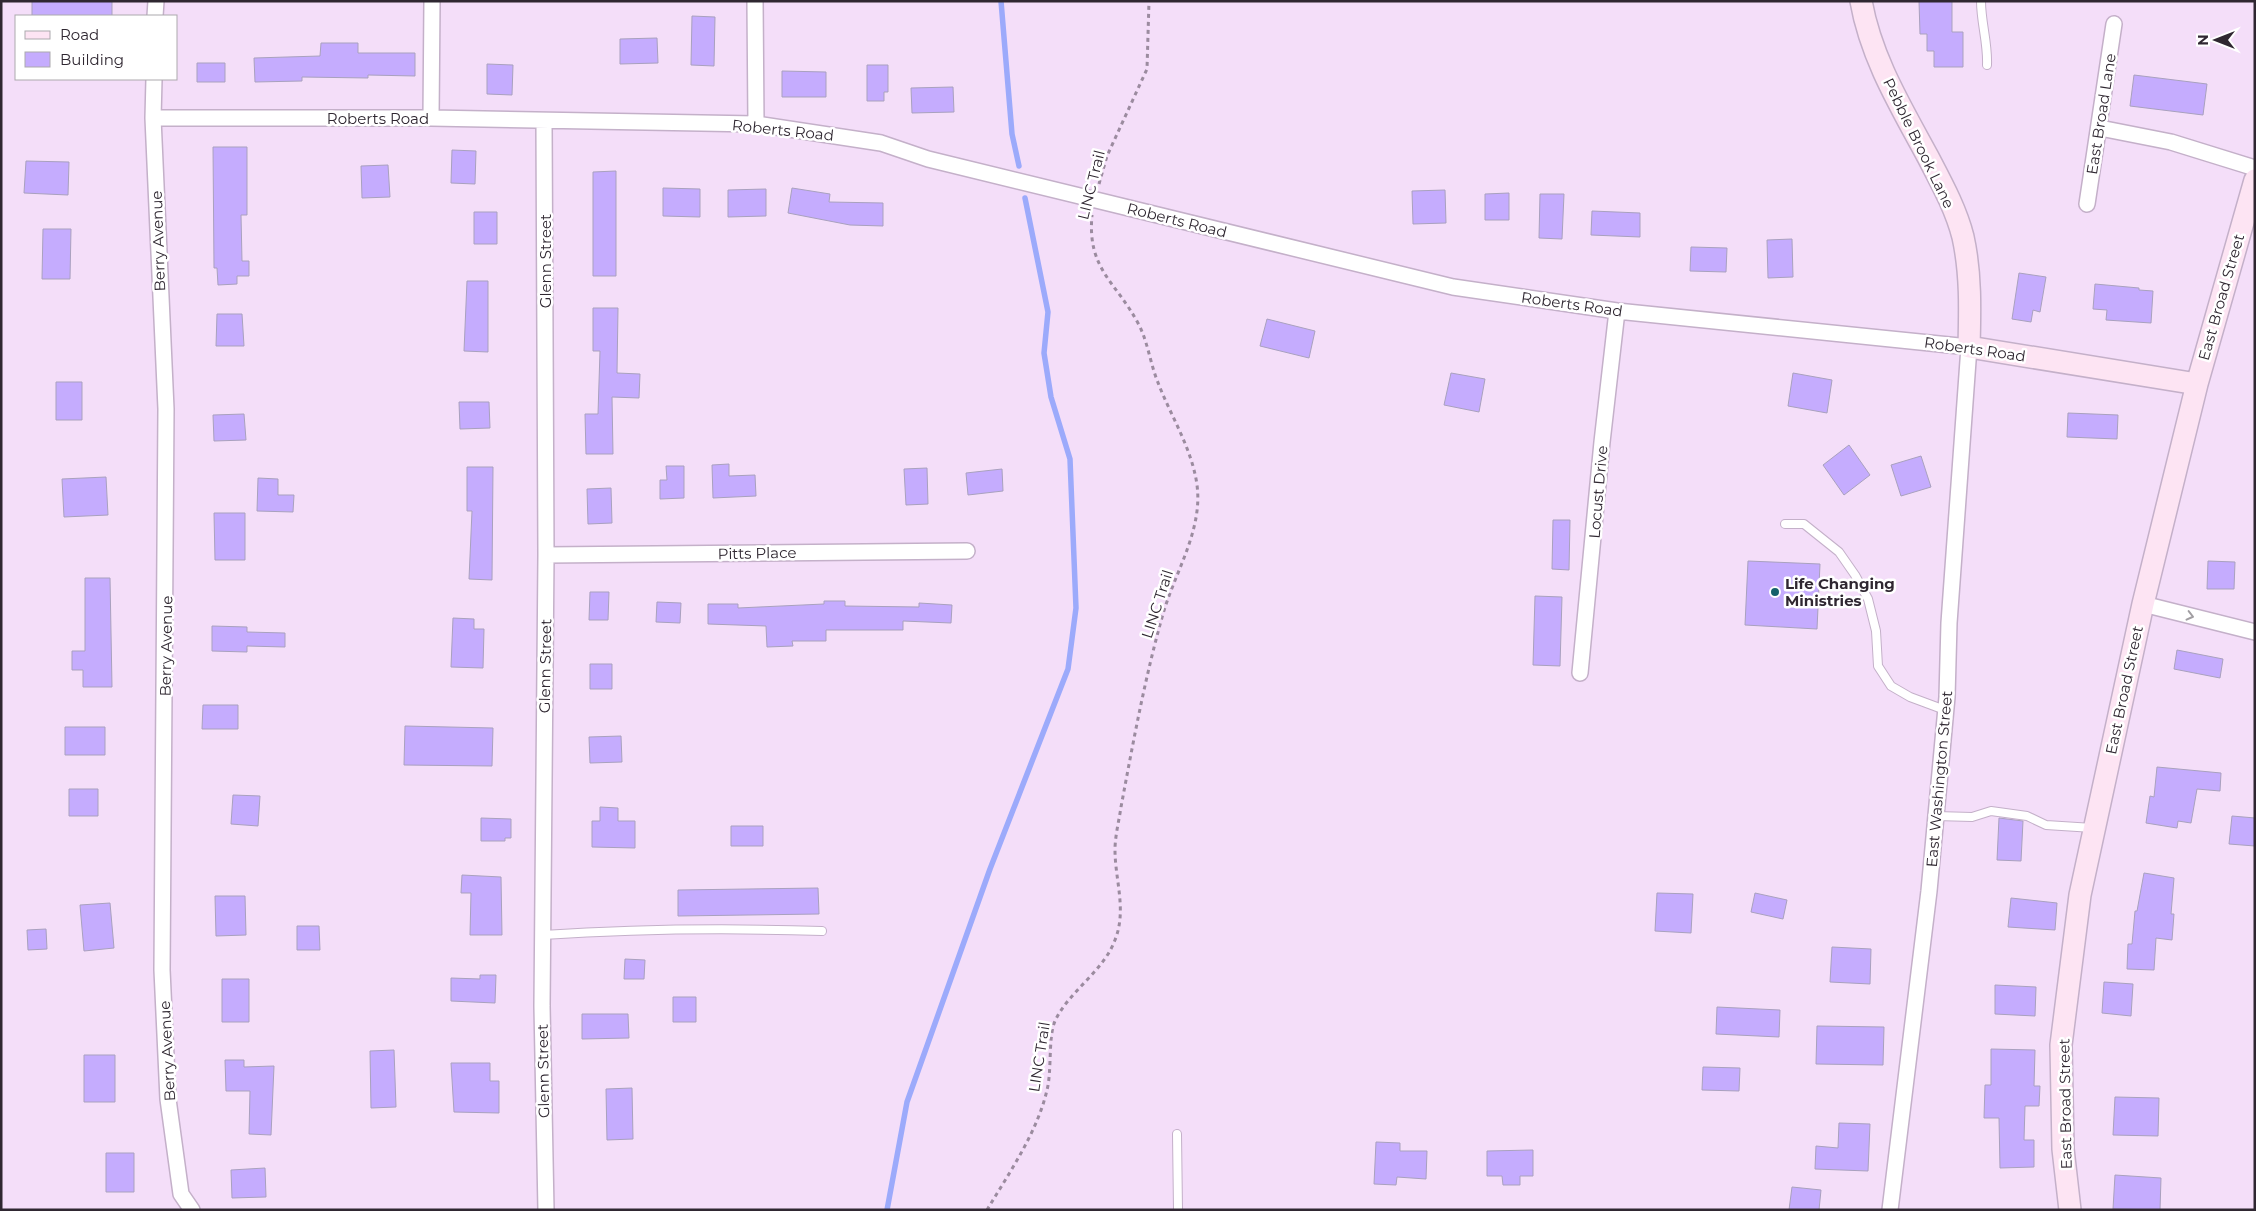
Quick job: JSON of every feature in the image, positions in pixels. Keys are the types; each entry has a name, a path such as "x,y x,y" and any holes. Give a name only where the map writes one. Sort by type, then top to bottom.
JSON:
{"street":[{"path":"155,15 156,1"},
{"path":"431,118 432,1"},
{"path":"755,1 756,124"},
{"name":"Pebble Brook Lane","path":"1861,1 1868,34 1889,85 1944,187 1962,236 1970,299 1969,346"},
{"name":"East Broad Lane","path":"2087,204 2100,128 2114,24"},
{"name":"Berry Avenue","path":"154,80 153,118 166,409 162,970 168,1099 182,1194 192,1210"},
{"name":"Roberts Road","path":"153,118 431,118 544,122 756,124 881,143 928,159 1453,287 1617,311 1969,346 2196,384"},
{"name":"Glenn Street","path":"544,122 546,555 543,935 546,1210"},
{"path":"2100,128 2171,142 2255,168"},
{"name":"East Broad Street","path":"2070,1210 2063,1148 2061,1045 2080,895 2143,604 2196,384 2255,180"},
{"name":"Locust Drive","path":"1580,673 1617,311"},
{"name":"East Washington Street","path":"1890,1210 1929,891 1936,816 1945,710 1949,613 1969,346"},
{"name":"Pitts Place","path":"546,555 967,551"},
{"path":"2143,604 2255,632"}],"lane":[{"path":"1981,1 1981,21 1987,40 1987,65"},
{"path":"1785,524 1804,524 1839,552 1855,575 1868,599 1876,631 1878,666 1890,686 1910,697 1945,710"},
{"path":"1936,816 1972,817 1991,811 2027,816 2046,825 2095,828"},
{"path":"543,935 587,932 764,929 822,931"},
{"path":"1178,1134 1178,1210"}],"path":[{"name":"LINC Trail","path":"987,1210 1031,1131 1047,1092 1051,1070 1053,1025 1061,1010 1101,965 1115,941 1120,919 1115,849 1121,809 1164,611 1191,536 1197,510 1198,487 1194,466 1156,378 1148,344 1137,322 1098,264 1092,249 1091,230 1095,200 1107,156 1147,68 1149,1"}],"building":[{"path":"32,1 112,1 112,15 32,15"},
{"path":"1919,1 1952,1 1952,32 1963,32 1963,67 1934,67 1934,51 1927,51 1927,34 1920,34"},
{"path":"692,16 715,17 714,66 691,65"},
{"path":"657,38 658,63 620,64 620,39"},
{"path":"321,43 358,43 358,53 415,53 415,76 368,75 368,78 302,77 302,81 255,82 254,58 320,56"},
{"path":"197,63 225,63 225,82 197,82"},
{"path":"487,64 513,65 512,95 487,94"},
{"path":"867,65 888,65 888,92 884,92 884,101 867,101"},
{"path":"782,71 826,72 826,97 782,97"},
{"path":"2134,75 2207,84 2203,115 2130,106"},
{"path":"953,87 954,112 912,113 911,88"},
{"path":"213,147 247,147 247,215 241,215 242,261 249,261 249,276 237,276 237,284 218,285 217,268 214,268"},
{"path":"452,150 476,151 475,184 451,183"},
{"path":"26,161 69,162 68,195 24,193"},
{"path":"388,165 390,197 362,198 361,166"},
{"path":"616,171 616,276 593,276 593,172"},
{"path":"663,188 700,189 700,217 663,216"},
{"path":"792,188 830,194 829,202 883,203 883,226 850,225 788,213"},
{"path":"766,189 766,216 728,217 728,190"},
{"path":"1445,190 1446,223 1413,224 1412,191"},
{"path":"1509,193 1509,220 1485,220 1485,194"},
{"path":"1540,194 1564,194 1562,239 1539,238"},
{"path":"1592,211 1640,213 1640,237 1591,235"},
{"path":"474,212 497,212 497,244 474,244"},
{"path":"43,229 71,229 70,279 42,279"},
{"path":"1792,239 1793,277 1768,278 1767,240"},
{"path":"1691,247 1727,248 1726,272 1690,271"},
{"path":"2019,273 2046,277 2040,312 2033,310 2031,322 2012,319"},
{"path":"467,281 488,281 488,352 464,351"},
{"path":"2095,284 2153,291 2151,323 2106,320 2107,310 2093,309"},
{"path":"593,308 618,308 617,373 640,374 639,398 612,397 613,454 586,454 585,414 598,414 600,351 593,351"},
{"path":"217,314 242,314 244,346 216,346"},
{"path":"1267,319 1315,331 1309,358 1260,346"},
{"path":"1451,373 1485,379 1479,412 1444,405"},
{"path":"1793,373 1832,380 1827,413 1788,406"},
{"path":"56,382 82,382 82,420 56,420"},
{"path":"459,402 489,402 490,428 460,429"},
{"path":"2068,413 2118,415 2117,439 2067,437"},
{"path":"244,414 246,440 214,441 213,415"},
{"path":"1849,445 1870,475 1844,495 1823,465"},
{"path":"1921,456 1931,487 1901,496 1891,465"},
{"path":"729,464 729,476 755,475 756,496 713,498 712,465"},
{"path":"666,466 684,466 684,498 660,499 660,480 667,480"},
{"path":"467,467 493,467 492,580 469,579 472,511 467,511"},
{"path":"927,468 928,504 906,505 904,469"},
{"path":"1002,469 1003,491 968,495 966,473"},
{"path":"106,477 108,515 64,517 62,479"},
{"path":"258,478 278,479 278,495 294,495 293,512 257,511"},
{"path":"611,488 612,523 588,524 587,489"},
{"path":"214,513 245,513 245,560 215,560"},
{"path":"1553,520 1570,520 1569,570 1552,569"},
{"path":"1748,561 1820,564 1817,629 1745,625"},
{"path":"2208,561 2235,562 2234,589 2207,589"},
{"path":"85,578 110,578 112,687 83,687 83,670 72,670 72,651 85,651"},
{"path":"590,592 609,592 608,620 589,620"},
{"path":"1535,596 1562,597 1560,666 1533,665"},
{"path":"824,601 845,601 845,606 919,607 919,603 952,605 951,623 903,621 903,630 826,630 826,641 792,641 793,646 767,647 766,626 708,624 708,604 738,604 738,608 824,604"},
{"path":"657,602 681,603 680,623 656,622"},
{"path":"453,618 474,619 474,629 484,629 483,668 451,667"},
{"path":"212,626 247,627 247,632 285,633 285,647 247,646 247,652 212,651"},
{"path":"2177,650 2223,659 2220,678 2174,669"},
{"path":"590,664 612,664 612,689 590,689"},
{"path":"203,705 238,705 238,729 202,729"},
{"path":"405,726 493,728 492,766 404,765"},
{"path":"65,727 105,727 105,755 65,755"},
{"path":"621,736 622,762 590,763 589,737"},
{"path":"2157,767 2221,773 2220,791 2197,789 2191,823 2178,821 2177,828 2146,823 2150,796 2154,797"},
{"path":"69,789 98,789 98,816 69,816"},
{"path":"233,795 260,796 258,826 231,824"},
{"path":"600,807 618,808 618,821 635,821 635,848 592,847 592,821 600,821"},
{"path":"2232,816 2255,818 2255,846 2229,844"},
{"path":"481,818 511,819 511,838 505,838 505,841 481,841"},
{"path":"1999,818 2023,821 2021,861 1997,860"},
{"path":"731,826 763,826 763,846 731,846"},
{"path":"2144,873 2174,878 2171,914 2174,914 2172,940 2156,938 2154,970 2127,969 2128,944 2132,944 2135,911 2137,911"},
{"path":"462,875 501,877 502,935 470,935 471,893 461,893"},
{"path":"818,888 819,914 678,916 678,890"},
{"path":"1657,893 1693,894 1691,933 1655,931"},
{"path":"1755,893 1787,900 1783,919 1751,912"},
{"path":"215,896 245,896 246,935 216,936"},
{"path":"2011,898 2057,903 2055,930 2008,927"},
{"path":"110,903 114,948 84,951 80,905"},
{"path":"297,926 319,926 320,950 297,950"},
{"path":"46,929 47,949 28,950 27,930"},
{"path":"1832,947 1871,949 1870,984 1830,982"},
{"path":"625,959 645,960 644,979 624,979"},
{"path":"480,975 496,975 495,1003 451,1001 451,978 480,979"},
{"path":"222,979 249,979 249,1022 222,1022"},
{"path":"2104,982 2133,984 2131,1016 2102,1013"},
{"path":"1995,985 2036,987 2035,1016 1995,1014"},
{"path":"673,997 696,997 696,1022 673,1022"},
{"path":"1717,1007 1780,1010 1779,1037 1716,1034"},
{"path":"582,1014 628,1014 629,1038 582,1039"},
{"path":"1817,1026 1884,1027 1883,1065 1816,1064"},
{"path":"1991,1049 2035,1050 2034,1086 2040,1086 2039,1106 2025,1106 2024,1140 2034,1140 2034,1167 2000,1168 1999,1118 1984,1118 1985,1085 1991,1085"},
{"path":"394,1050 396,1107 371,1108 370,1051"},
{"path":"84,1055 115,1055 115,1102 84,1102"},
{"path":"225,1060 244,1060 244,1067 274,1066 271,1135 249,1134 250,1091 226,1091"},
{"path":"451,1063 490,1063 490,1081 499,1081 499,1113 454,1112"},
{"path":"1703,1067 1740,1068 1739,1091 1702,1090"},
{"path":"632,1088 633,1139 607,1140 606,1089"},
{"path":"2115,1097 2159,1098 2158,1136 2113,1135"},
{"path":"1839,1123 1870,1124 1868,1171 1815,1169 1816,1146 1838,1148"},
{"path":"1376,1142 1400,1143 1400,1151 1427,1151 1426,1179 1397,1177 1396,1185 1374,1184"},
{"path":"1533,1150 1533,1176 1520,1176 1520,1185 1503,1185 1502,1176 1487,1176 1487,1151"},
{"path":"106,1153 134,1153 134,1192 106,1192"},
{"path":"265,1168 266,1197 232,1198 231,1170"},
{"path":"2115,1175 2161,1178 2160,1210 2113,1209"},
{"path":"1792,1187 1821,1190 1819,1210 1789,1210"}],"waterway":[{"path":"1001,1 1012,134 1019,166"},
{"path":"887,1210 907,1102 990,869 1068,669 1076,608 1070,459 1051,397 1044,353 1048,312 1025,198"}],"place":[{"name":"Life Changing Ministries","path":"1775,592"}]}
